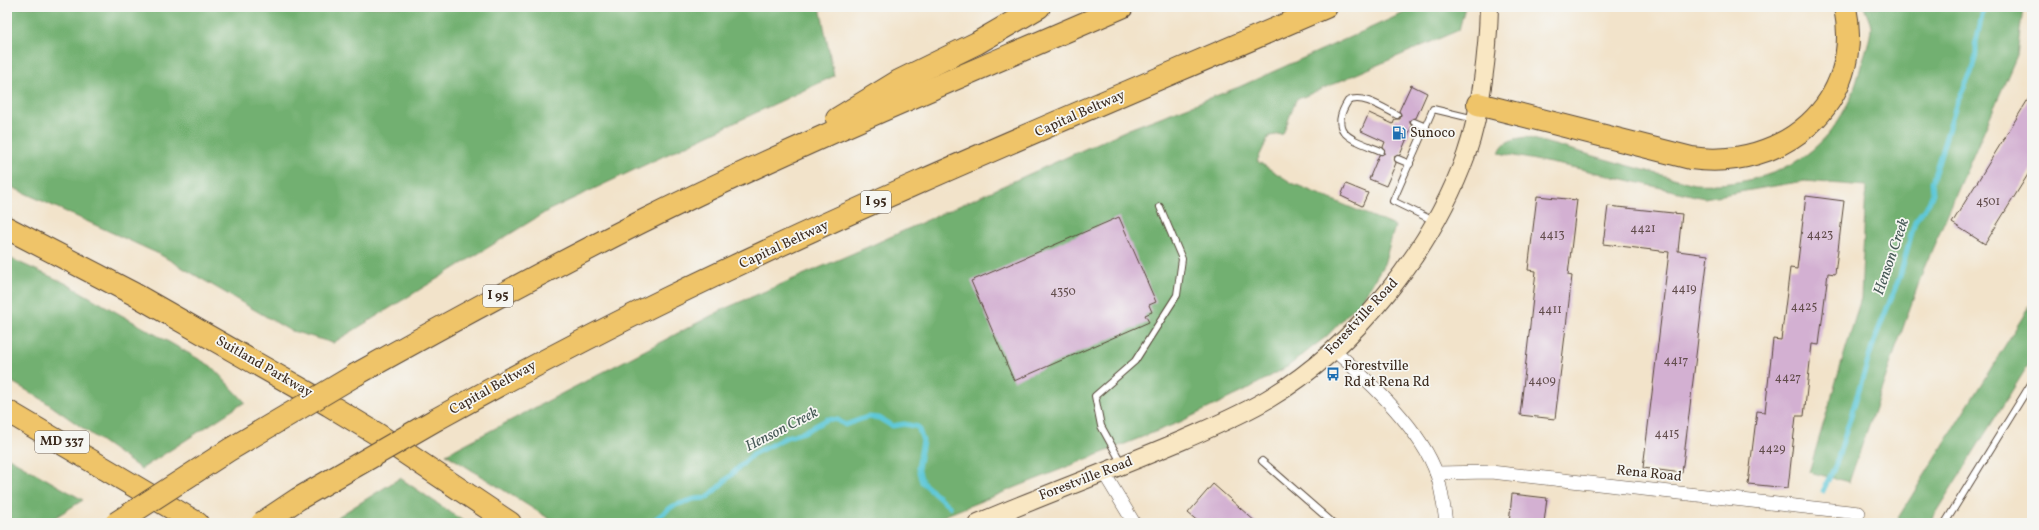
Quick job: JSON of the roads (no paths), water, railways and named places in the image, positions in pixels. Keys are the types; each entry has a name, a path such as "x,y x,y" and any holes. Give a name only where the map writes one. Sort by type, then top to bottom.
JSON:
{"highway":[{"path":"757,168 899,81 977,43 1039,7"},
{"name":"I 95","path":"116,523 229,450 357,374 495,298 640,222 757,168 1122,7"},
{"name":"Capital Beltway","path":"262,523 298,499 436,419 551,357 669,298 862,209 1326,7"},
{"path":"1476,111 1675,154 1716,161 1739,159 1762,152 1794,137 1809,125 1821,112 1833,94 1845,62 1848,36 1844,7"},
{"name":"Suitland Parkway","path":"7,228 134,294 329,405 376,434 510,523"},
{"name":"MD 337","path":"7,411 197,523"}],"main road":[{"name":"Forestville Road","path":"978,523 1123,466 1229,419 1268,398 1297,379 1334,350 1388,291 1414,256 1435,221 1460,171 1476,111 1488,36 1489,7"}],"street":[{"path":"1334,350 1357,371 1408,425 1436,473 1443,497 1446,523"},
{"name":"Rena Road","path":"1436,473 1491,472 1859,513"},
{"path":"1104,473 1134,523"}],"lane":[{"path":"1381,151 1345,134 1340,124 1342,112 1348,101 1356,98 1365,100 1397,115"},
{"path":"1435,221 1393,201 1434,109 1476,111"},
{"path":"1414,122 1426,127"},
{"path":"1398,159 1410,164"},
{"path":"1123,466 1101,426 1095,396 1135,361 1177,295 1182,259 1160,207"},
{"path":"1945,523 2032,382"},
{"path":"1262,461 1333,523"},
{"path":"2029,523 2032,518"}],"waterway":[{"name":"Henson Creek","path":"1823,491 1836,464 1874,341 1900,276 1915,221 1929,203 1933,193 1932,182 1956,105 1971,73 1976,54 1976,42 1984,7"},
{"name":"Henson Creek","path":"650,523 673,506 694,499 707,498 753,454 787,437 804,432 828,419 838,420 845,425 867,417 879,418 892,426 904,424 918,427 923,441 918,468 922,482 950,507"}],"place":[{"name":"Sunoco","path":"1399,133"},
{"name":"Forestville Rd at Rena Rd","path":"1333,374"}]}
